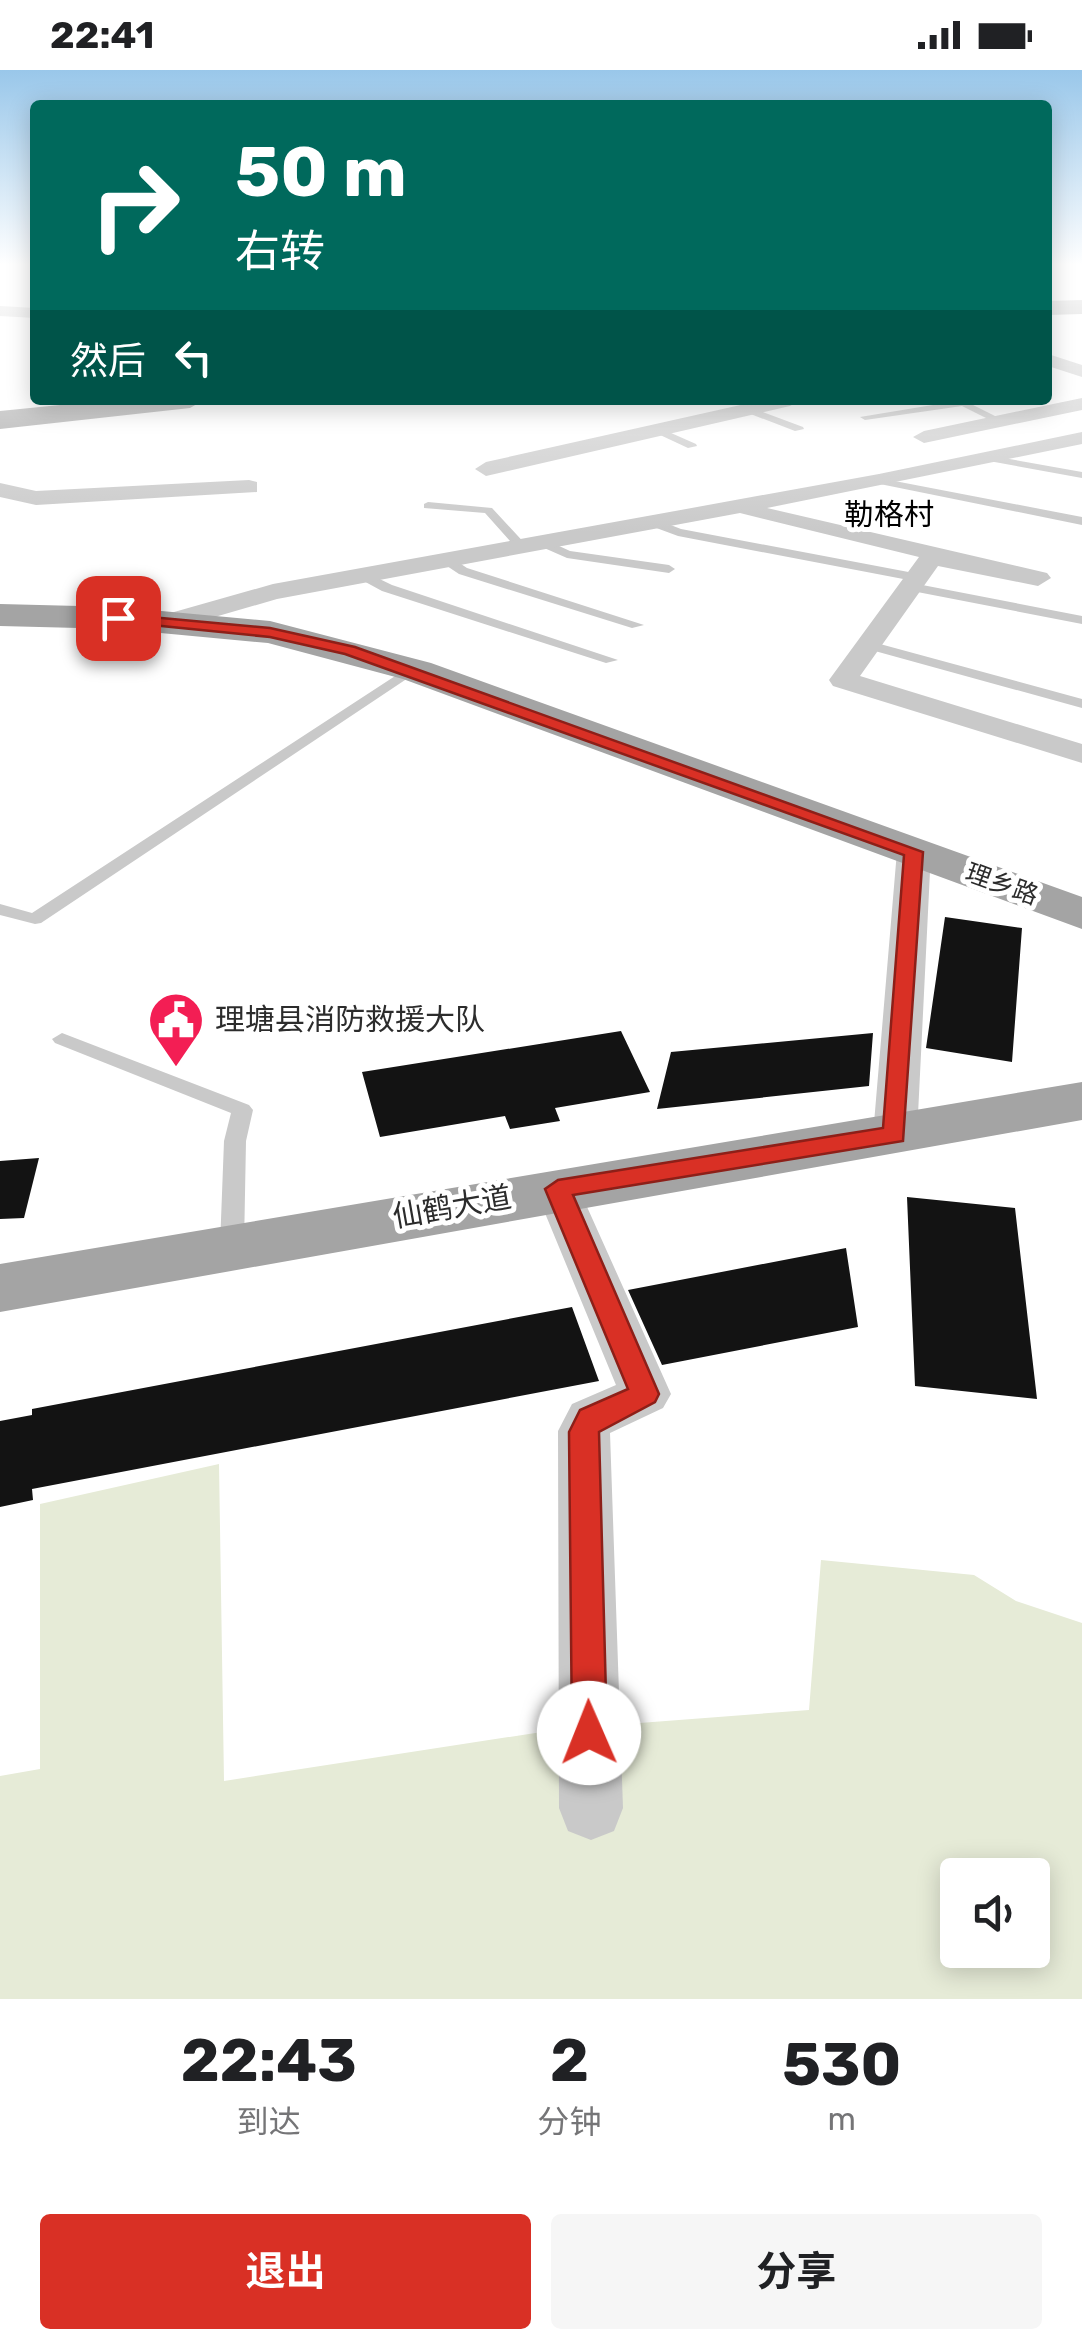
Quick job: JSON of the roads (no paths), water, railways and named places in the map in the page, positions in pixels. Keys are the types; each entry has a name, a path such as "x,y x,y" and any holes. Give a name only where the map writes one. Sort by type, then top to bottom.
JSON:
{"main road":[{"path":"0,420 142,405"},
{"name":"理乡路","path":"0,615 170,622 305,638 412,669 1082,914"},
{"name":"仙鹤大道","path":"0,1288 1082,1100"}],"street":[{"path":"1052,360 1082,371"},
{"path":"924,437 1082,404"},
{"path":"486,469 773,405"},
{"path":"170,622 249,597 879,482 1082,438"},
{"path":"0,490 36,498 250,487"},
{"path":"742,507 934,553 843,680 1082,754"},
{"path":"922,574 1038,578"},
{"path":"894,1135 914,852"},
{"path":"558,1189 645,1394 590,1419 584,1432 590,1808"}],"lane":[{"path":"865,417 956,405"},
{"path":"966,405 1000,421"},
{"path":"752,411 798,429"},
{"path":"662,432 692,446"},
{"path":"993,459 1082,475"},
{"path":"879,482 1082,521"},
{"path":"428,506 482,507 535,546 669,570"},
{"path":"655,523 678,532 922,574 1082,620"},
{"path":"448,561 463,571 637,625"},
{"path":"366,576 387,588 611,660"},
{"path":"869,645 1082,704"},
{"path":"0,908 35,918 412,669"},
{"path":"62,1039 242,1110 234,1141 232,1246"}],"place":[{"name":"理塘县消防救援大队","path":"176,1069"}],"district":[{"name":"勒格村","path":"889,515"}]}
